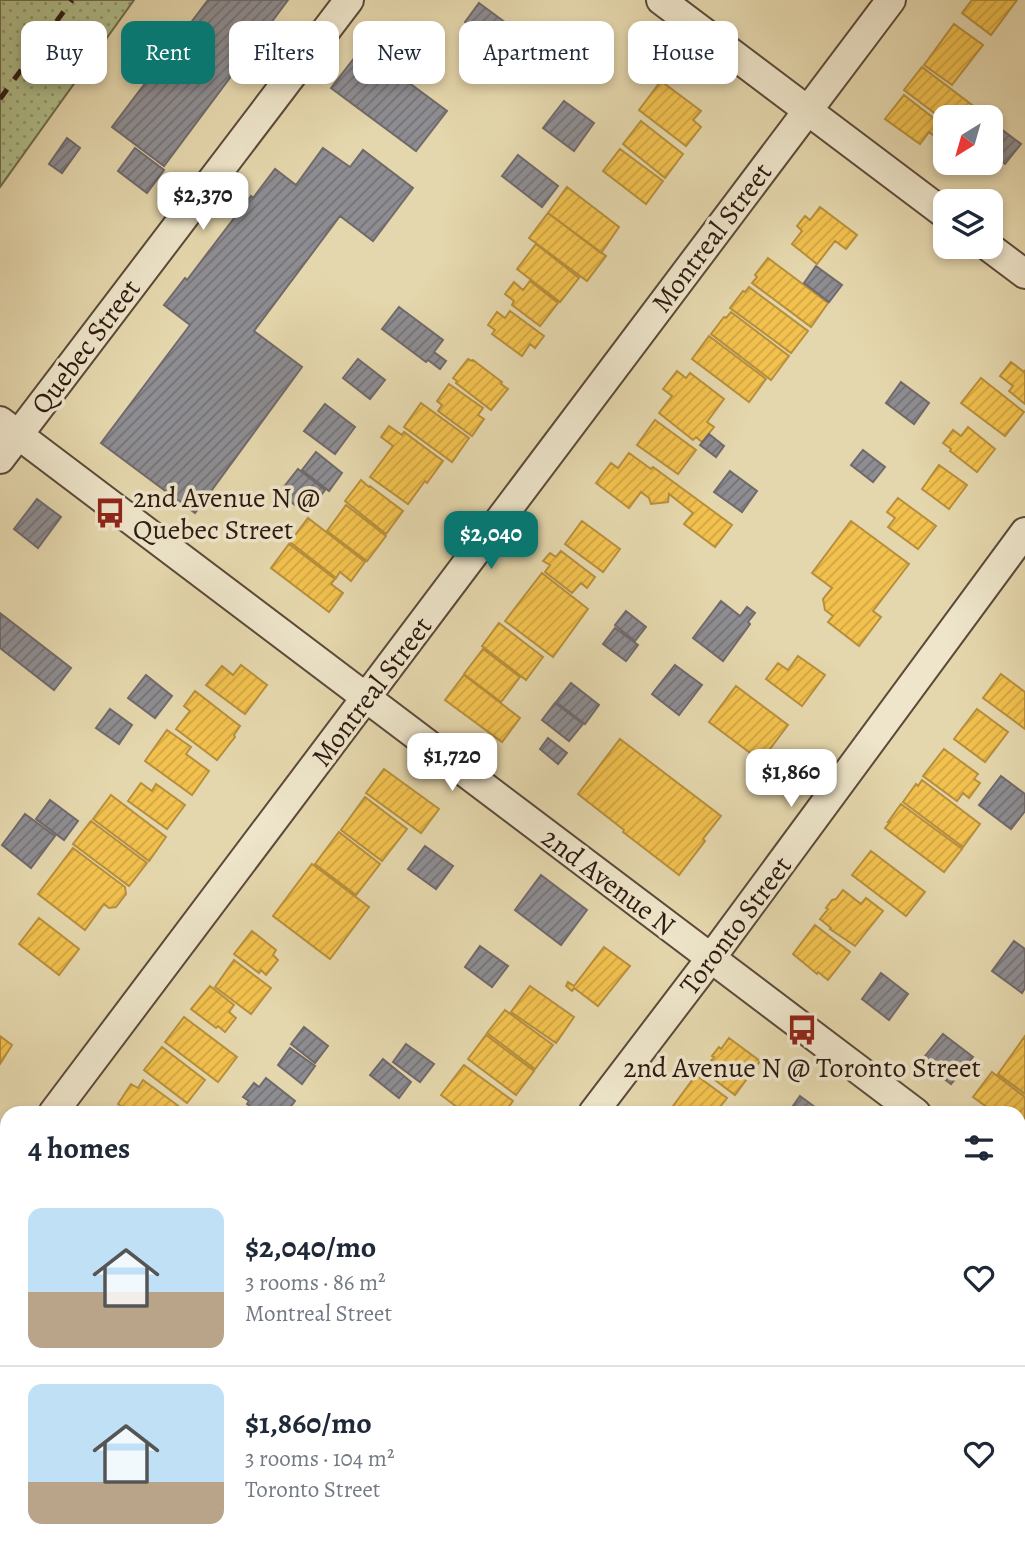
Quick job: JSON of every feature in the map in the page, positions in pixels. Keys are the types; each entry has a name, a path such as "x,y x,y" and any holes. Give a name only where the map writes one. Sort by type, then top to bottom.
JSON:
{"street":[{"name":"Quebec Street","path":"0,459 9,428 349,0"},
{"path":"661,0 933,205"},
{"name":"Montreal Street","path":"58,1106 891,0"},
{"path":"1003,258 1025,274"},
{"name":"2nd Avenue N","path":"9,428 907,1106"},
{"name":"Toronto Street","path":"598,1106 1025,533"}],"green space":[{"path":"0,0 134,0 107,38 107,21 21,21 21,84 74,84 0,187"}],"building: Homes":[{"path":"972,0 1017,0 991,35 962,13"},
{"path":"954,24 983,45 952,85 924,65"},
{"path":"922,67 972,105 933,105 933,112 904,90"},
{"path":"659,84 665,84 701,111 693,120 701,127 686,146 639,110"},
{"path":"904,95 933,118 933,135 929,132 920,144 885,119"},
{"path":"641,121 683,154 665,178 623,144"},
{"path":"620,149 663,181 646,204 603,171"},
{"path":"567,187 619,227 601,253 548,213"},
{"path":"820,207 857,235 846,249 835,241 817,264 792,244 802,231 797,226 805,216 810,220"},
{"path":"548,213 606,256 587,281 529,238"},
{"path":"536,244 579,278 560,302 517,269"},
{"path":"768,258 828,303 811,327 752,283"},
{"path":"530,281 558,303 540,326 512,305 514,301 505,294 514,282 523,290"},
{"path":"749,287 808,331 791,353 730,308"},
{"path":"510,311 544,336 535,348 530,344 522,356 492,334 495,330 488,325 497,312 505,318"},
{"path":"731,312 789,356 771,380 711,334"},
{"path":"709,336 766,379 749,402 692,359"},
{"path":"468,359 473,360 508,389 491,410 453,378"},
{"path":"1011,362 1024,372 1025,370 1025,404 1009,391 1013,386 1000,376"},
{"path":"677,371 686,378 690,373 724,399 707,422 714,427 702,442 696,437 693,440 659,413 672,396 663,389"},
{"path":"981,378 1024,412 1005,436 961,403"},
{"path":"449,384 483,408 478,415 484,419 472,436 438,411 442,405 437,401"},
{"path":"421,403 469,438 452,462 404,427"},
{"path":"655,420 696,450 678,474 637,445"},
{"path":"389,426 402,435 404,432 443,461 408,504 370,477 393,446 381,437"},
{"path":"968,427 995,449 977,472 943,443 953,430 961,436"},
{"path":"629,453 651,469 653,467 732,525 715,547 684,524 693,513 669,494 668,502 651,504 649,498 641,492 629,508 596,483 611,463 618,468"},
{"path":"939,465 967,485 949,509 922,489"},
{"path":"361,480 403,511 386,534 345,501"},
{"path":"898,498 936,526 918,549 888,527 895,518 887,512"},
{"path":"346,505 386,536 367,561 327,531"},
{"path":"308,518 365,562 351,581 340,572 336,578 290,542"},
{"path":"582,521 620,549 603,572 565,544"},
{"path":"851,521 909,564 873,611 881,617 859,646 828,622 833,616 825,610 823,599 832,588 812,573"},
{"path":"289,544 335,579 331,584 343,593 329,612 271,568"},
{"path":"561,551 595,577 587,588 581,583 572,593 545,572 550,565 543,561 550,553 556,557"},
{"path":"542,573 588,609 553,657 505,621"},
{"path":"499,623 543,657 526,680 482,646"},
{"path":"483,649 520,677 501,702 464,674"},
{"path":"798,656 825,675 802,706 766,679 778,663 788,670"},
{"path":"241,665 267,685 245,714 206,685 222,666 233,675"},
{"path":"1001,674 1025,692 1025,729 983,698"},
{"path":"464,675 520,718 502,742 445,700"},
{"path":"736,686 788,725 761,761 709,722"},
{"path":"195,691 240,726 217,760 176,729 190,711 184,706"},
{"path":"977,709 1008,732 985,762 954,739"},
{"path":"167,730 191,747 186,754 209,771 192,795 145,761"},
{"path":"620,739 721,816 679,875 578,794"},
{"path":"944,749 978,774 974,779 980,783 969,798 963,793 957,801 923,776"},
{"path":"384,769 439,809 421,833 366,793"},
{"path":"922,780 980,824 963,847 903,802"},
{"path":"141,783 152,791 156,784 185,805 167,829 128,801"},
{"path":"111,795 166,837 149,861 93,819"},
{"path":"365,797 407,829 382,861 341,830"},
{"path":"901,804 962,849 944,872 885,828"},
{"path":"91,821 147,863 129,886 73,844"},
{"path":"339,832 380,864 356,895 315,864"},
{"path":"73,848 125,887 126,894 116,907 109,908 104,904 85,930 38,894"},
{"path":"871,851 925,892 906,916 852,875"},
{"path":"312,864 369,907 330,959 273,916"},
{"path":"843,890 861,904 866,898 883,911 855,946 820,919 832,900"},
{"path":"39,918 79,949 59,975 19,944"},
{"path":"815,925 850,952 828,980 793,954"},
{"path":"252,931 276,950 273,955 278,960 266,975 261,970 259,973 234,954"},
{"path":"604,947 630,966 598,1006 574,988 572,991 566,986 568,982 574,986"},
{"path":"234,960 271,988 251,1014 215,987"},
{"path":"210,986 234,1005 229,1012 236,1018 225,1032 191,1009"},
{"path":"530,986 574,1017 556,1043 511,1012"},
{"path":"505,1010 553,1045 535,1069 487,1033"},
{"path":"184,1017 237,1057 218,1082 165,1042"},
{"path":"486,1035 534,1071 516,1095 468,1059"},
{"path":"0,1036 12,1045 0,1064"},
{"path":"1025,1036 1025,1094 998,1074"},
{"path":"729,1038 760,1061 735,1095 703,1071 719,1047 721,1049"},
{"path":"162,1047 205,1080 187,1103 144,1070"},
{"path":"464,1065 513,1101 509,1106 456,1106 441,1095"},
{"path":"992,1072 1025,1097 1025,1106 985,1106 973,1097"},
{"path":"696,1075 727,1098 721,1106 673,1106"},
{"path":"143,1080 179,1106 118,1104 131,1084 138,1088"}],"building: Industry":[{"path":"208,0 288,0 272,21 229,21 229,79 164,166 112,127 145,84 215,84 215,21 192,21"},
{"path":"479,3 503,21 466,21"},
{"path":"353,60 353,84 411,84 447,111 416,151 331,88 334,84 339,84 339,78"},
{"path":"564,101 594,123 574,151 543,128"},
{"path":"1003,130 1021,144 1005,164 1003,163"},
{"path":"67,138 80,148 62,173 49,164"},
{"path":"135,148 164,170 147,193 118,171"},
{"path":"323,148 350,167 363,150 413,188 373,241 340,216 254,331 302,367 195,513 101,443 190,325 164,305 275,169 296,185"},
{"path":"518,155 558,186 542,207 502,176"},
{"path":"816,266 842,285 829,302 804,283"},
{"path":"399,307 443,340 434,352 446,361 440,369 428,360 426,362 382,329"},
{"path":"358,359 385,380 370,399 343,378"},
{"path":"901,382 929,403 914,424 886,403"},
{"path":"325,404 355,427 335,454 304,431"},
{"path":"709,434 724,446 716,457 700,445"},
{"path":"863,450 885,467 873,482 851,465"},
{"path":"316,452 342,473 329,491 302,470"},
{"path":"298,469 325,490 307,514 279,493"},
{"path":"730,471 757,491 742,512 714,492"},
{"path":"37,499 61,517 38,548 14,529"},
{"path":"721,601 740,616 747,607 755,613 723,661 693,638"},
{"path":"626,611 646,627 635,641 615,625"},
{"path":"0,613 71,668 54,690 0,648"},
{"path":"615,628 638,645 626,661 603,644"},
{"path":"675,665 702,685 679,715 652,694"},
{"path":"146,675 172,696 155,718 128,698"},
{"path":"571,683 599,705 585,724 556,702"},
{"path":"555,703 583,724 569,741 542,720"},
{"path":"110,709 132,725 119,744 96,728"},
{"path":"548,738 567,753 558,764 540,749"},
{"path":"1001,776 1025,794 1025,811 1011,829 979,805"},
{"path":"50,800 78,821 64,840 36,819"},
{"path":"25,814 55,836 31,868 2,845"},
{"path":"425,846 453,866 436,889 408,869"},
{"path":"541,875 587,910 561,945 515,910"},
{"path":"1014,941 1025,949 1025,988 1022,993 992,971"},
{"path":"480,946 508,966 492,987 465,967"},
{"path":"881,973 908,994 889,1020 862,999"},
{"path":"304,1027 328,1046 315,1063 291,1044"},
{"path":"943,1034 973,1057 951,1084 921,1061"},
{"path":"406,1044 434,1064 420,1082 393,1062"},
{"path":"290,1048 315,1066 302,1084 278,1065"},
{"path":"383,1059 411,1082 399,1098 370,1075"},
{"path":"266,1078 295,1101 291,1106 250,1106 247,1104 249,1101 243,1097 254,1083 259,1087"},
{"path":"800,1096 814,1106 793,1106"}],"railway":[{"path":"0,99 72,0"}],"place":[{"name":"2nd Avenue N @ Quebec Street","path":"110,513"},
{"name":"2nd Avenue N @ Toronto Street","path":"802,1030"}]}
